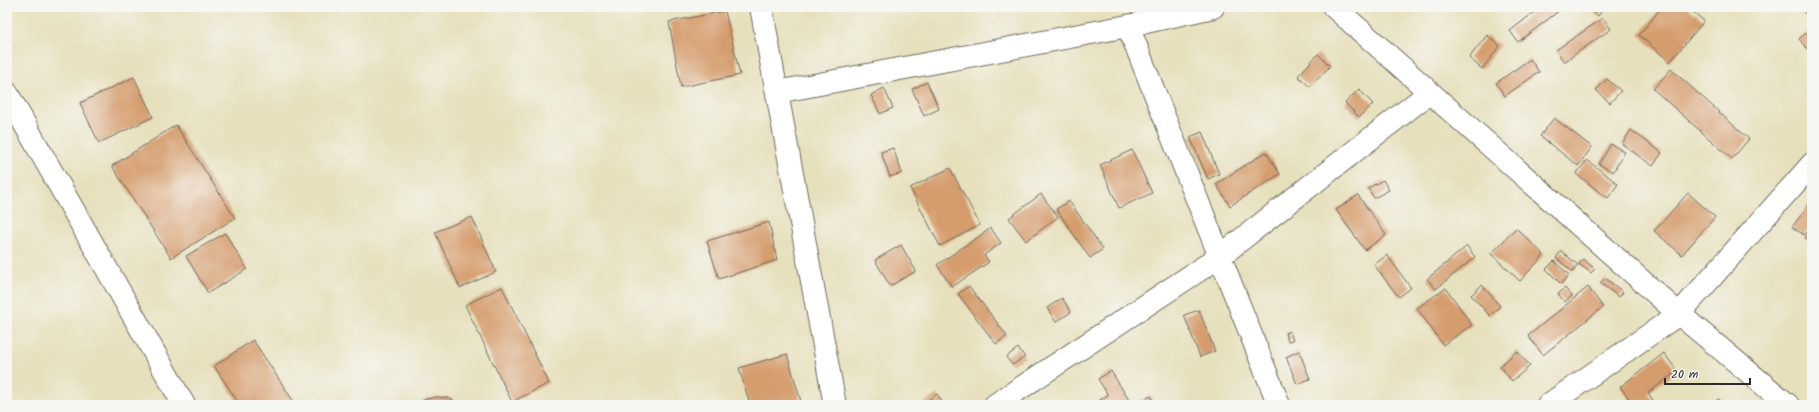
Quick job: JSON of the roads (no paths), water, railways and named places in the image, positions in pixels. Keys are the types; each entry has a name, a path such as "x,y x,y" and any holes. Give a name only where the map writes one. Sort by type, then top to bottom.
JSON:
{"street":[{"path":"761,7 835,405"},
{"path":"777,92 1128,26 1213,7"},
{"path":"1334,7 1679,314 1788,405"},
{"path":"1128,26 1279,405"},
{"path":"7,93 184,405"},
{"path":"995,405 1219,257 1429,93"},
{"path":"1548,405 1679,314 1812,164"}]}
